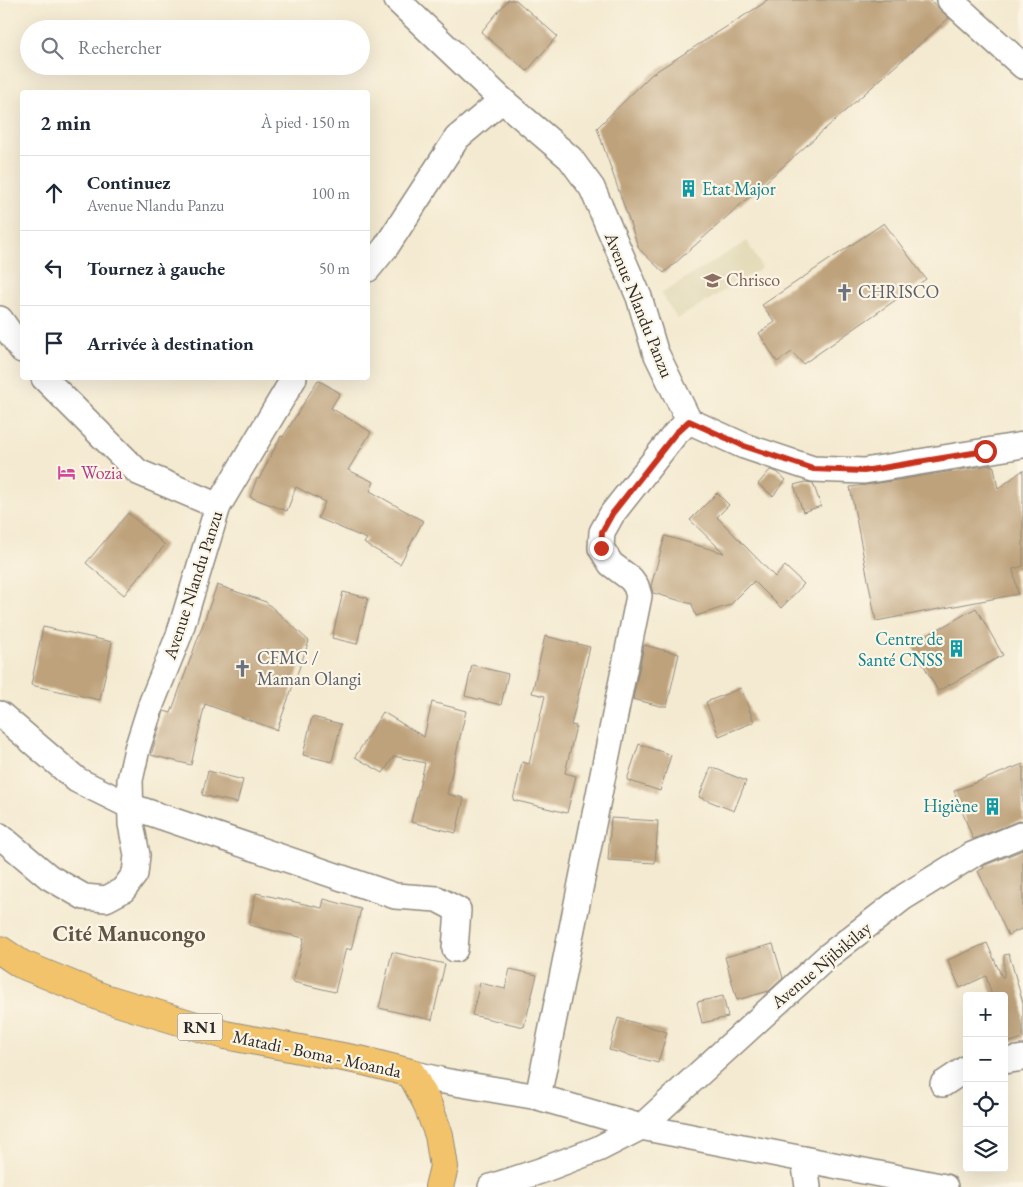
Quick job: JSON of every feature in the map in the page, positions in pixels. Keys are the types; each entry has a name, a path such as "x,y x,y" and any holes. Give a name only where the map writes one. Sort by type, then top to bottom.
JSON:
{"highway":[{"name":"Matadi - Boma - Moanda","path":"0,950 22,964 101,997 215,1032 364,1061 411,1073"},
{"path":"411,1073 427,1103 439,1135 444,1167 438,1187"}],"street":[{"name":"Avenue Nlandu Panzu","path":"397,0 502,100 570,158 592,188 639,297 655,351 689,421"},
{"path":"950,0 1023,66"},
{"path":"370,267 386,247 456,138 502,100"},
{"path":"0,319 20,347"},
{"path":"46,380 138,472 218,506"},
{"name":"Avenue Nlandu Panzu","path":"0,836 49,877 84,897 106,899 123,890 136,874 137,855 131,824 130,780 137,749 152,702 179,635 218,506 293,380"},
{"path":"538,1097 639,596 636,586 611,564 601,548 602,532 612,514 669,441 689,421 744,446 813,469 864,471 1023,446"},
{"path":"0,714 77,780 130,806 396,896 437,899 458,910 455,949"},
{"name":"Avenue Njibikilay","path":"491,1187 598,1149 641,1127 828,956 904,897 972,855 1023,834"},
{"path":"1008,1060 1023,1058"},
{"path":"943,1084 963,1071"},
{"path":"411,1073 444,1081 538,1097 641,1127 945,1187"},
{"path":"804,1159 808,1187"}],"shaded area":[{"name":"Chrisco","path":"747,241 762,268 677,319 661,293"}],"building":[{"path":"508,0 516,0 557,36 527,71 481,32"},
{"name":"Etat Major","path":"766,0 930,0 949,18 664,273 639,249 597,128 652,74"},
{"name":"CHRISCO","path":"884,223 926,279 803,364 792,352 777,362 759,333 775,322 762,305"},
{"path":"318,380 340,393 331,408 371,432 348,470 374,482 370,491 423,521 400,564 364,543 367,539 318,518 325,502 296,487 287,511 250,497 257,478 259,479 281,436 283,437"},
{"path":"991,465 994,467 998,489 1023,470 1023,566 1013,569 1018,594 876,621 850,487"},
{"path":"770,470 777,472 786,480 773,496 758,484"},
{"path":"805,482 813,483 821,506 803,512 794,485"},
{"path":"717,493 729,505 717,517 775,577 785,566 804,584 781,608 754,581 730,605 696,616 692,604 653,593 651,586 665,536 724,553 690,520"},
{"path":"128,513 165,545 124,595 86,563"},
{"name":"CFMC / Maman Olangi","path":"217,585 266,602 309,641 277,730 205,704 191,765 151,755 164,711 171,713"},
{"path":"343,592 368,598 357,644 332,638"},
{"name":"Centre de Santé CNSS","path":"976,608 1003,655 938,691 912,644"},
{"path":"43,627 112,642 100,700 31,685"},
{"path":"545,636 590,647 571,725 576,726 565,773 576,776 567,813 513,800 522,762 529,764 545,696 532,693"},
{"path":"644,645 679,654 667,706 633,699"},
{"path":"472,665 508,674 501,705 465,696"},
{"path":"741,688 754,722 719,736 706,702"},
{"path":"432,702 466,711 447,794 464,798 456,833 411,822 425,763 394,756 383,773 355,757 383,712 424,737"},
{"path":"312,717 341,724 332,762 303,755"},
{"path":"639,744 671,755 660,791 627,780"},
{"name":"Higiène","path":"1023,764 1023,820 973,839 954,791"},
{"path":"711,767 746,781 734,811 699,797"},
{"path":"208,771 243,780 237,803 202,795"},
{"path":"611,818 658,821 655,863 608,860"},
{"path":"1023,850 1023,928 1008,935 978,871 984,868 983,866"},
{"path":"256,893 322,908 324,899 361,909 351,950 346,948 335,992 293,982 304,938 249,925"},
{"path":"987,943 1002,977 1004,977 1004,955 1009,954 1023,1003 1023,1038 1008,1043 1008,992 991,992 986,976 960,988 948,960"},
{"path":"773,944 783,978 769,991 737,1000 725,957"},
{"path":"392,952 445,964 432,1020 379,1008"},
{"path":"510,969 537,975 524,1027 472,1015 480,983 505,989"},
{"path":"723,996 728,1017 702,1023 697,1002"},
{"path":"618,1018 667,1032 658,1063 609,1050"}],"place":[{"name":"Etat Major","path":"688,189"},
{"name":"Chrisco","path":"712,280"},
{"name":"CHRISCO","path":"844,292"},
{"name":"Wozia","path":"67,473"},
{"name":"Centre de Santé CNSS","path":"957,649"},
{"name":"CFMC / Maman Olangi","path":"243,668"},
{"name":"Higiène","path":"992,806"}],"district":[{"name":"Cité Manucongo","path":"129,933"}],"route":[{"path":"601,548 602,532 612,514 675,434 689,421 744,446 813,469 864,471 985,451"}]}
